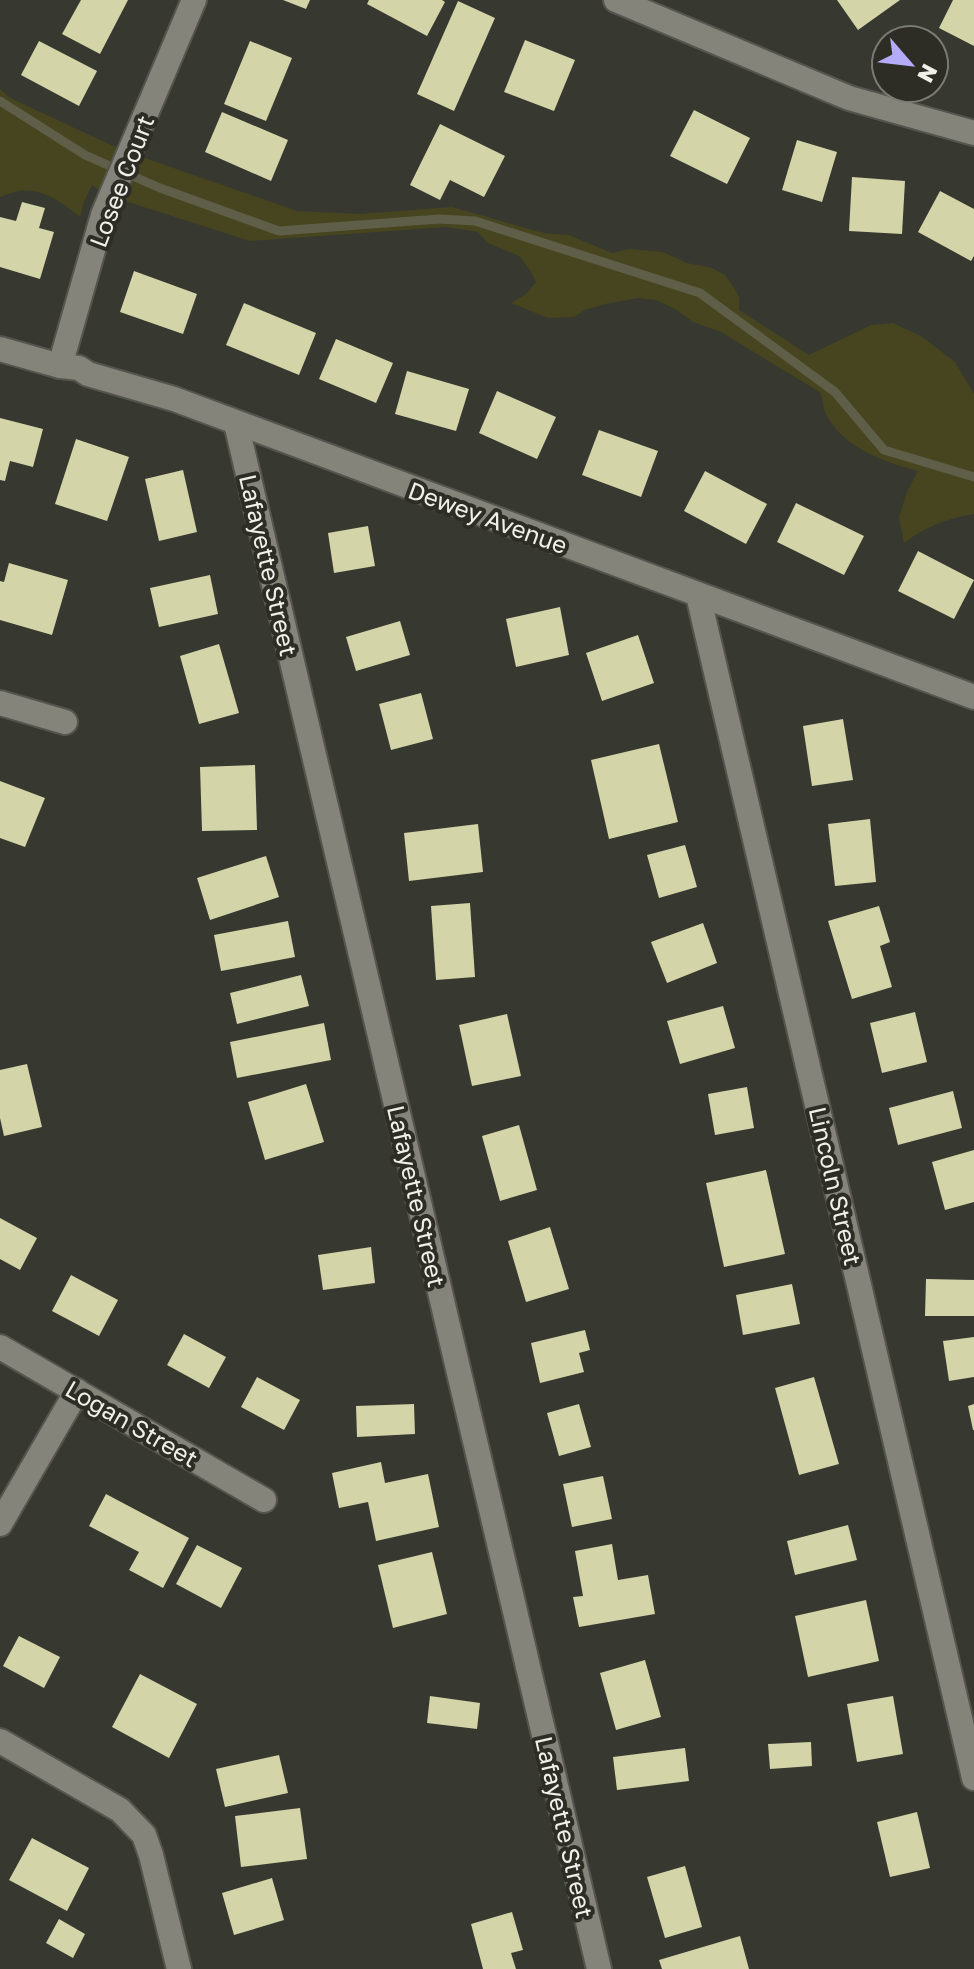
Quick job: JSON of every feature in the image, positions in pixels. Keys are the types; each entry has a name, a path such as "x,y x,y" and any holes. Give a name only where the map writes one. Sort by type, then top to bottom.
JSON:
{"street":[{"name":"Losee Court","path":"60,366 103,215 194,0"},
{"path":"616,0 849,98 974,133"},
{"name":"Dewey Avenue","path":"0,349 60,366 79,368 88,374 174,399 974,697"},
{"name":"Lafayette Street","path":"236,423 599,1969"},
{"name":"Lincoln Street","path":"698,595 974,1778"},
{"path":"0,703 65,722"},
{"name":"Logan Street","path":"0,1347 264,1500"},
{"path":"0,1524 77,1391"},
{"path":"0,1741 120,1810 144,1835 179,1969"}],"shaded area":[{"path":"0,89 10,98 122,150 297,211 359,214 452,207 543,233 569,235 612,253 629,249 663,252 687,263 712,268 725,275 735,289 739,310 809,355 871,325 893,323 921,336 955,362 974,394 974,514 937,524 904,543 899,517 918,471 878,458 852,444 832,424 825,412 821,393 721,332 693,322 656,300 638,298 605,304 574,317 548,318 511,303 526,294 536,282 519,256 488,243 478,232 447,227 250,241 106,195 92,185 80,217 59,202 36,192 19,191 0,197"}],"building":[{"path":"81,0 128,0 100,54 62,34"},
{"path":"283,0 310,0 306,9"},
{"path":"369,0 445,2 427,36 367,4"},
{"path":"837,0 900,0 858,30"},
{"path":"953,0 974,0 974,46 950,34 950,24 941,24"},
{"path":"458,1 495,18 454,111 417,94"},
{"path":"525,40 575,60 554,111 504,92"},
{"path":"39,41 97,71 79,106 21,75"},
{"path":"250,41 292,58 266,121 224,104"},
{"path":"694,110 750,138 727,184 670,156"},
{"path":"222,112 288,140 271,181 205,152"},
{"path":"440,124 505,156 484,197 450,180 440,200 410,185"},
{"path":"797,140 837,152 822,202 782,190"},
{"path":"852,177 905,181 902,234 849,231"},
{"path":"940,191 974,209 974,256 971,261 918,232"},
{"path":"22,202 45,208 39,228 54,232 40,279 0,267 0,217 16,221"},
{"path":"134,271 197,294 183,334 120,312"},
{"path":"244,303 316,333 299,375 226,345"},
{"path":"336,339 393,363 376,403 319,379"},
{"path":"407,371 469,389 456,431 395,414"},
{"path":"497,391 556,417 537,459 479,433"},
{"path":"0,418 43,429 33,467 10,461 5,481 0,480"},
{"path":"599,430 658,451 641,497 582,475"},
{"path":"76,439 129,457 107,521 55,504"},
{"path":"183,470 197,532 159,541 145,479"},
{"path":"705,471 767,504 746,544 684,511"},
{"path":"796,503 864,536 844,575 777,542"},
{"path":"368,526 375,566 334,573 328,533"},
{"path":"918,551 974,580 954,619 898,591"},
{"path":"9,563 68,580 52,635 0,620 0,581 4,582"},
{"path":"210,575 218,614 159,627 150,588"},
{"path":"560,607 569,655 516,667 506,619"},
{"path":"400,621 410,655 356,671 346,637"},
{"path":"638,635 654,683 602,701 586,653"},
{"path":"219,644 239,713 199,724 180,656"},
{"path":"421,693 433,739 391,750 379,704"},
{"path":"843,719 853,780 812,786 803,726"},
{"path":"659,744 678,822 609,839 591,760"},
{"path":"255,765 257,830 202,831 200,767"},
{"path":"0,781 45,798 25,847 0,838"},
{"path":"870,819 876,882 835,886 828,824"},
{"path":"478,824 483,872 409,881 404,833"},
{"path":"685,845 697,887 659,898 647,855"},
{"path":"266,856 279,897 210,920 197,878"},
{"path":"470,903 475,977 436,980 431,906"},
{"path":"879,906 890,942 880,946 892,987 852,999 828,921"},
{"path":"288,921 295,957 221,971 214,935"},
{"path":"703,923 717,963 667,983 651,942"},
{"path":"301,975 309,1006 237,1024 230,993"},
{"path":"723,1006 735,1048 680,1064 667,1021"},
{"path":"915,1012 927,1062 882,1073 870,1023"},
{"path":"507,1014 521,1076 472,1086 459,1025"},
{"path":"324,1023 331,1060 237,1078 230,1042"},
{"path":"27,1064 42,1127 4,1136 0,1118 0,1070"},
{"path":"306,1084 324,1142 265,1160 248,1102"},
{"path":"747,1087 754,1128 715,1135 708,1094"},
{"path":"953,1091 962,1128 898,1145 889,1108"},
{"path":"519,1125 537,1190 500,1201 482,1136"},
{"path":"974,1150 974,1202 945,1210 932,1162"},
{"path":"766,1170 785,1254 724,1267 706,1183"},
{"path":"0,1218 37,1238 20,1270 0,1259"},
{"path":"550,1227 569,1289 526,1302 508,1241"},
{"path":"371,1247 375,1283 323,1290 318,1255"},
{"path":"71,1275 118,1300 99,1336 52,1311"},
{"path":"926,1279 974,1280 974,1316 925,1316"},
{"path":"792,1284 800,1324 743,1335 736,1295"},
{"path":"585,1330 590,1350 579,1353 584,1372 540,1383 531,1343"},
{"path":"184,1334 226,1357 209,1388 167,1365"},
{"path":"974,1337 974,1377 949,1381 943,1341"},
{"path":"257,1377 300,1400 284,1430 241,1407"},
{"path":"814,1377 839,1464 799,1475 775,1388"},
{"path":"414,1404 415,1434 357,1437 356,1406"},
{"path":"579,1404 591,1447 559,1456 547,1413"},
{"path":"974,1404 974,1430 973,1430 968,1406"},
{"path":"381,1462 385,1483 428,1474 439,1527 376,1541 368,1502 339,1508 332,1473"},
{"path":"603,1476 612,1519 572,1527 563,1484"},
{"path":"106,1494 189,1538 163,1588 129,1570 139,1552 89,1526"},
{"path":"848,1525 857,1560 795,1575 787,1541"},
{"path":"612,1544 618,1580 648,1575 655,1614 579,1627 573,1597 583,1596 575,1551"},
{"path":"197,1545 242,1568 221,1608 176,1584"},
{"path":"432,1552 447,1614 393,1628 378,1565"},
{"path":"866,1600 879,1661 808,1677 795,1616"},
{"path":"19,1636 60,1657 44,1688 3,1666"},
{"path":"645,1660 661,1717 616,1730 600,1673"},
{"path":"140,1674 197,1704 169,1758 112,1727"},
{"path":"430,1696 480,1703 477,1729 427,1723"},
{"path":"893,1696 903,1754 857,1762 847,1704"},
{"path":"811,1742 812,1766 770,1769 768,1744"},
{"path":"685,1748 689,1781 617,1790 613,1757"},
{"path":"279,1755 288,1793 225,1807 216,1769"},
{"path":"300,1808 307,1859 241,1867 235,1816"},
{"path":"917,1812 930,1868 890,1877 877,1822"},
{"path":"32,1838 89,1868 67,1911 9,1880"},
{"path":"685,1866 702,1927 665,1938 647,1877"},
{"path":"272,1878 284,1920 234,1935 222,1893"},
{"path":"512,1912 523,1950 511,1953 516,1969 483,1969 471,1924"},
{"path":"59,1919 85,1934 73,1958 46,1943"},
{"path":"740,1936 749,1969 662,1969 659,1960"}],"waterway":[{"path":"0,101 85,155 160,188 279,231 439,219 475,221 700,293 835,392 884,450 974,477"}]}
